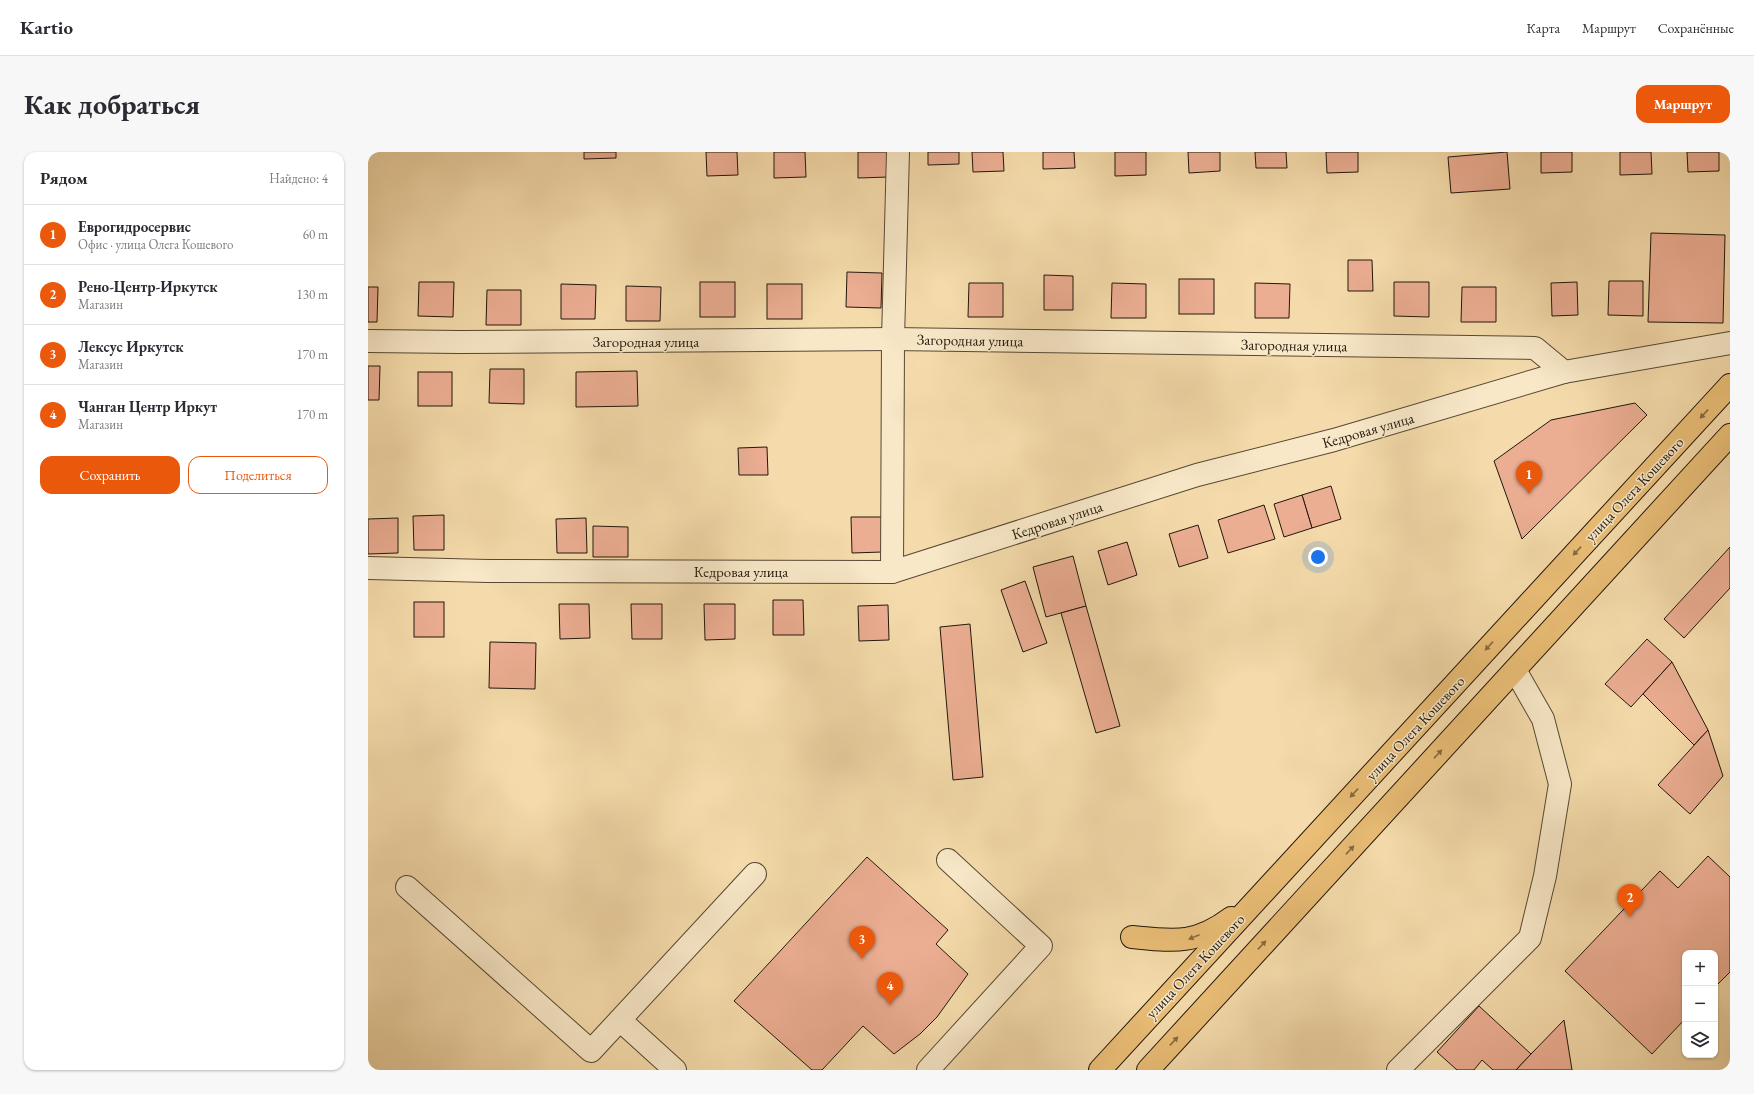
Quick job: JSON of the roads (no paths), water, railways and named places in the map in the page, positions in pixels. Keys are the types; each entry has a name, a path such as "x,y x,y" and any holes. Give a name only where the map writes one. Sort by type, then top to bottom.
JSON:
{"main road":[{"name":"улица Олега Кошевого","path":"1100,1070 1730,385"},
{"path":"1148,1070 1730,435"},
{"path":"1132,937 1170,941 1190,940 1222,924 1262,894"}],"street":[{"path":"892,572 893,339 898,152"},
{"name":"Загородная улица","path":"368,341 460,342 893,339 1535,348 1564,372"},
{"name":"Кедровая улица","path":"368,568 488,571 892,572 1197,475 1334,440 1564,372 1730,343"},
{"path":"1398,1070 1530,938 1545,876 1560,784 1543,719 1515,670"},
{"path":"928,1070 1041,946 948,860"},
{"path":"407,887 591,1051 755,874"},
{"path":"620,1020 675,1070"}],"place":[{"name":"Еврогидросервис","path":"1529,494"},
{"name":"Рено-Центр-Иркутск","path":"1630,917"},
{"name":"Лексус Иркутск","path":"862,959"},
{"name":"Чанган Центр Иркут","path":"890,1005"}]}
